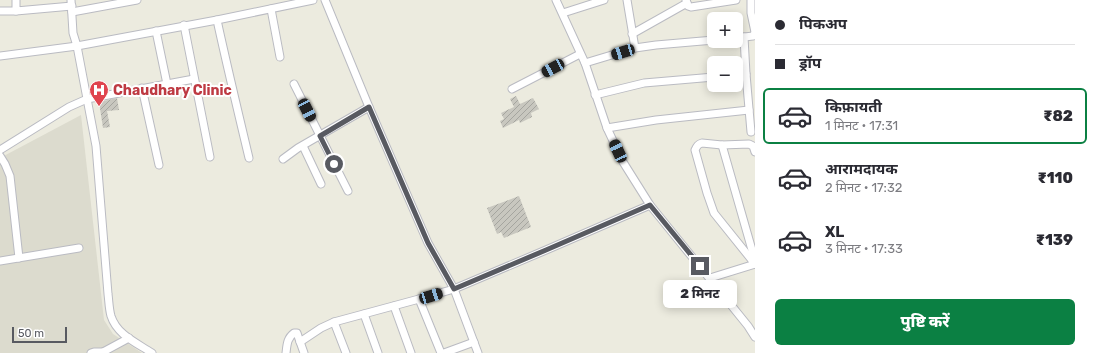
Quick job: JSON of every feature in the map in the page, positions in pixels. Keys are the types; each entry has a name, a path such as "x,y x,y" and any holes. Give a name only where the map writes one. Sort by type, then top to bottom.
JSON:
{"street":[{"path":"16,0 16,11"},
{"path":"0,11 16,11 135,0"},
{"path":"0,56 77,46 217,20 312,0"},
{"path":"324,0 428,243 454,289 478,353"},
{"path":"556,0 585,63 607,128 623,162 650,205 710,278 755,337"},
{"path":"563,13 604,0"},
{"path":"627,0 635,48"},
{"path":"632,34 687,1 688,6 691,7 736,0"},
{"path":"751,0 755,33 753,36 744,37 751,132"},
{"path":"72,6 73,33 77,46 96,146 111,316 124,335 152,353"},
{"path":"271,9 280,57"},
{"path":"217,20 249,158"},
{"path":"184,25 210,157"},
{"path":"156,31 167,84"},
{"path":"585,63 635,48 707,41"},
{"path":"512,89 580,54"},
{"path":"595,95 644,83 707,78"},
{"path":"0,150 80,101 194,79"},
{"path":"294,84 348,191"},
{"path":"142,88 159,164"},
{"path":"283,159 369,107"},
{"path":"607,128 656,120 749,110"},
{"path":"754,263 714,213 695,150 696,146 699,144 750,144 753,146 755,152"},
{"path":"722,145 752,250 754,263"},
{"path":"303,146 321,184"},
{"path":"0,156 10,176 19,258"},
{"path":"300,342 321,328 334,322 454,289 650,205"},
{"path":"0,261 79,248"},
{"path":"710,278 754,263"},
{"path":"419,299 442,353 474,342"},
{"path":"394,306 411,353"},
{"path":"364,314 378,353"},
{"path":"334,322 346,353"},
{"path":"286,353 287,341 294,333 297,334 304,353"},
{"path":"91,353 103,353 129,338"}],"shaded area":[{"path":"81,115 104,320 113,334 142,353 0,353 0,158"}],"building":[{"path":"516,96 520,104 533,98 539,109 531,113 532,117 520,123 519,120 503,128 500,121 504,119 501,113 514,107 510,99"},
{"path":"117,98 119,110 107,111 110,127 103,128 99,102"},
{"path":"519,196 531,227 504,238 501,232 497,234 487,208"}],"place":[{"name":"Chaudhary Clinic","path":"99,107"}],"route":[{"path":"334,164 320,136 369,107 428,243 454,289 650,205 700,266"}]}
